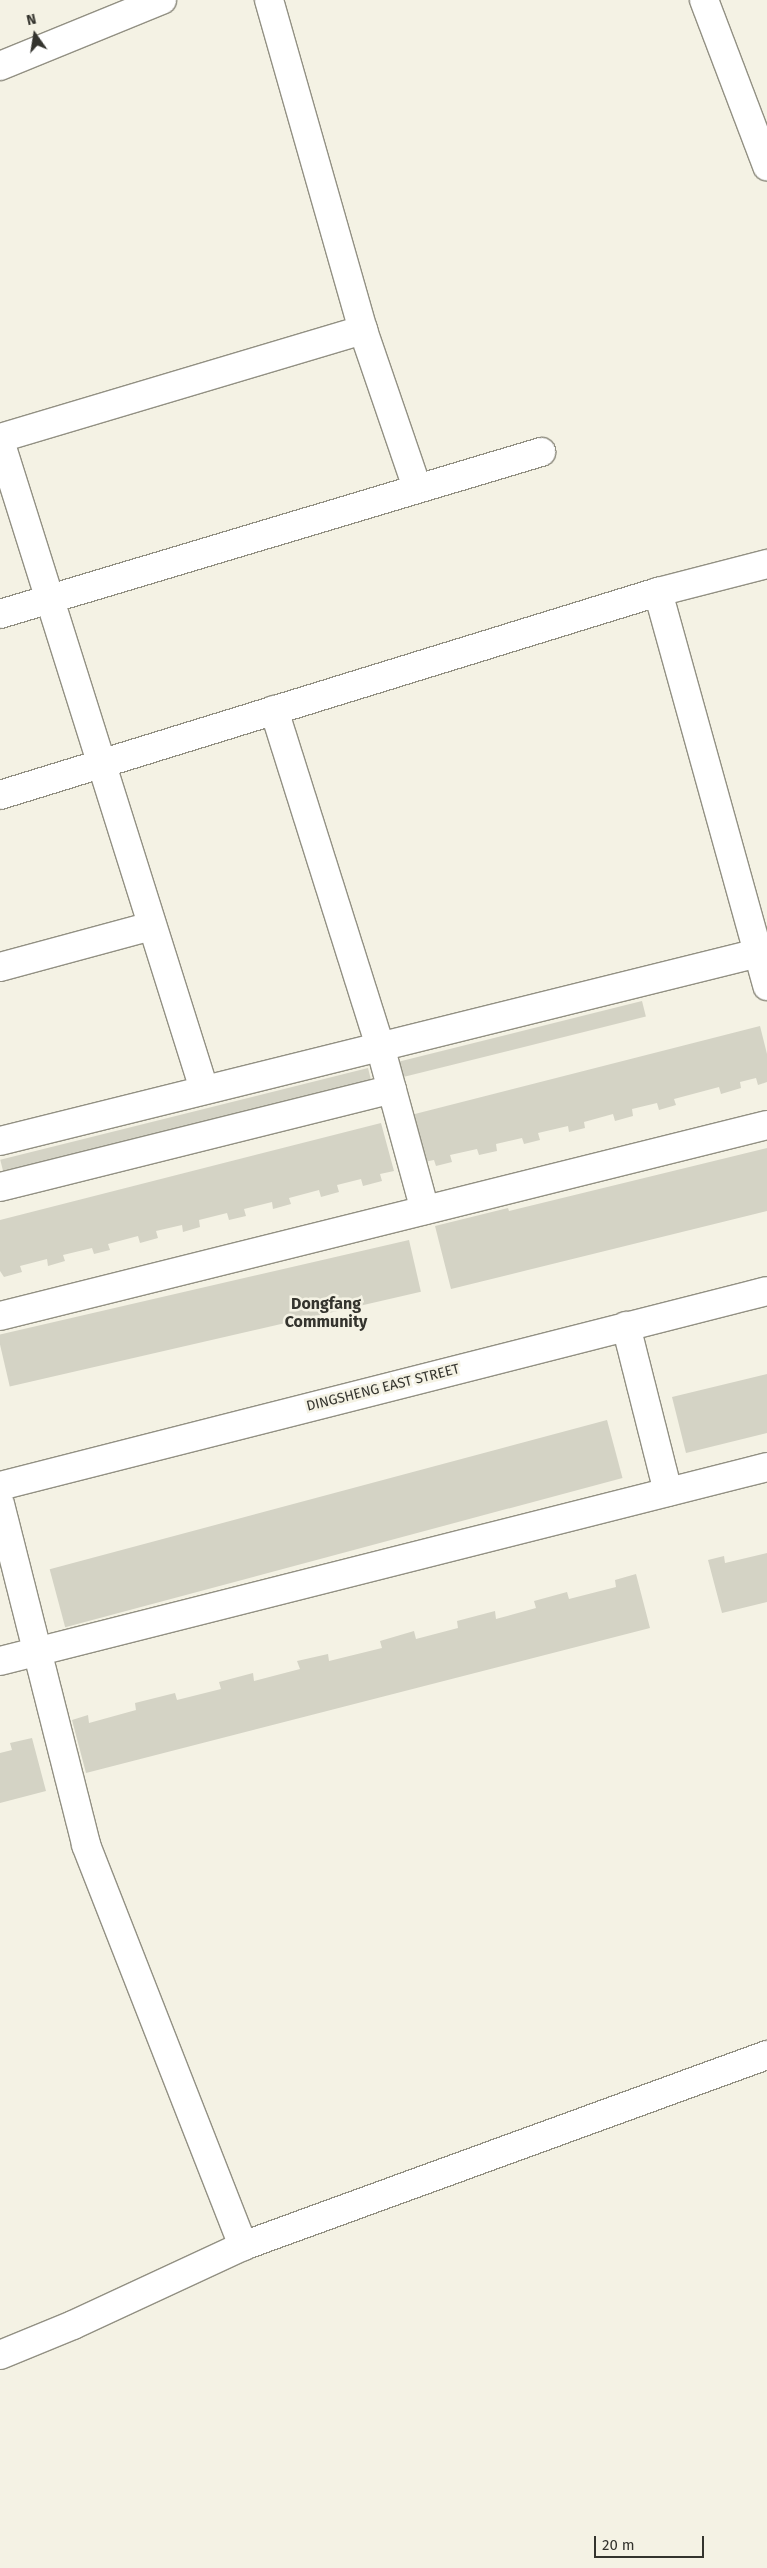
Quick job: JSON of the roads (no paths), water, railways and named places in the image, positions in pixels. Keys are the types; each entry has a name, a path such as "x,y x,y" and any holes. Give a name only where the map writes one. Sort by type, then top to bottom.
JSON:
{"street":[{"path":"0,66 162,0"},
{"path":"269,0 363,330 417,488"},
{"path":"704,0 767,166"},
{"path":"204,1089 0,440 363,330"},
{"path":"0,614 541,452"},
{"path":"0,795 658,592 767,564"},
{"path":"658,592 767,986"},
{"path":"274,710 380,1046 425,1210"},
{"path":"0,967 152,926"},
{"path":"0,1141 758,953"},
{"path":"0,1187 392,1089"},
{"path":"0,1316 767,1125"},
{"name":"DINGSHENG EAST STREET","path":"0,1486 767,1290"},
{"path":"626,1326 668,1492"},
{"path":"0,1661 767,1467"},
{"path":"0,1504 86,1845 243,2246"},
{"path":"0,2355 73,2325 243,2246 767,2055"}],"district":[{"name":"Dongfang Community","path":"326,1313"}]}
